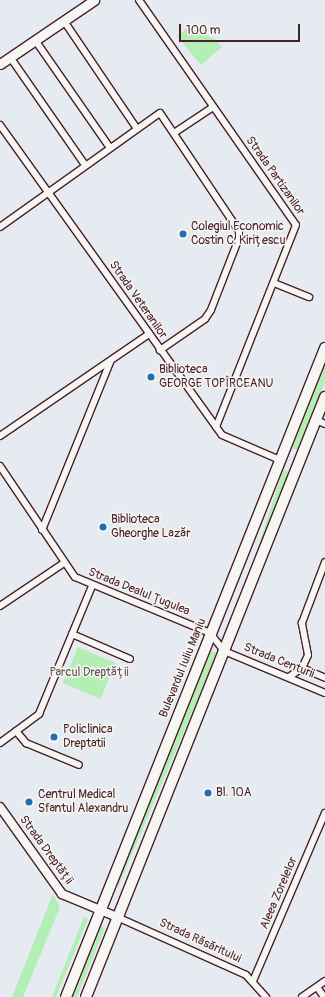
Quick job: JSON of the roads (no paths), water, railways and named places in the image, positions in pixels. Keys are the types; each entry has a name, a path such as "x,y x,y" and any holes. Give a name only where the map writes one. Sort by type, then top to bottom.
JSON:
{"main road":[{"path":"0,64 94,0"},
{"name":"Bulevardul Iuliu Maniu","path":"66,997 325,348"},
{"path":"86,997 117,916 224,651 320,422 325,397"}],"street":[{"name":"Strada Partizanilor","path":"139,0 212,107 296,225 216,427"},
{"path":"64,21 138,129"},
{"path":"35,40 110,148"},
{"path":"10,57 85,166"},
{"path":"174,133 212,107"},
{"path":"1,224 160,113 236,225 239,238 211,310 205,319 160,350"},
{"name":"Strada Veteranilor","path":"0,125 216,427 226,438 280,460"},
{"path":"274,283 309,297"},
{"path":"0,436 149,334"},
{"path":"42,530 111,360"},
{"name":"Strada Dealul Țugulea","path":"0,467 64,563 75,577 92,586 210,633"},
{"path":"289,677 302,668 308,654 302,623 325,562"},
{"path":"0,606 64,563"},
{"path":"0,743 38,714 92,586"},
{"path":"210,633 224,651"},
{"path":"72,634 130,659"},
{"name":"Strada Centurii","path":"224,651 325,693"},
{"path":"302,668 325,678"},
{"path":"16,731 26,743 79,765"},
{"name":"Strada Dreptății","path":"0,806 60,891 117,916"},
{"name":"Aleea Zorelelor","path":"253,981 325,813"},
{"name":"Strada Răsăritului","path":"117,916 233,969 253,981 266,997"},
{"path":"302,997 325,981"},
{"path":"317,987 324,997"}],"place":[{"name":"Colegiul Economic Costin C. Kirițescu","path":"183,234"},
{"name":"Biblioteca GEORGE TOPÎRCEANU","path":"151,377"},
{"name":"Biblioteca Gheorghe Lazăr","path":"103,527"},
{"name":"Policlinica Dreptatii","path":"54,737"},
{"name":"Bl. 10A","path":"208,793"},
{"name":"Centrul Medical Sfantul Alexandru","path":"29,802"}],"park label":[{"name":"Parcul Dreptății","path":"89,673"}]}
